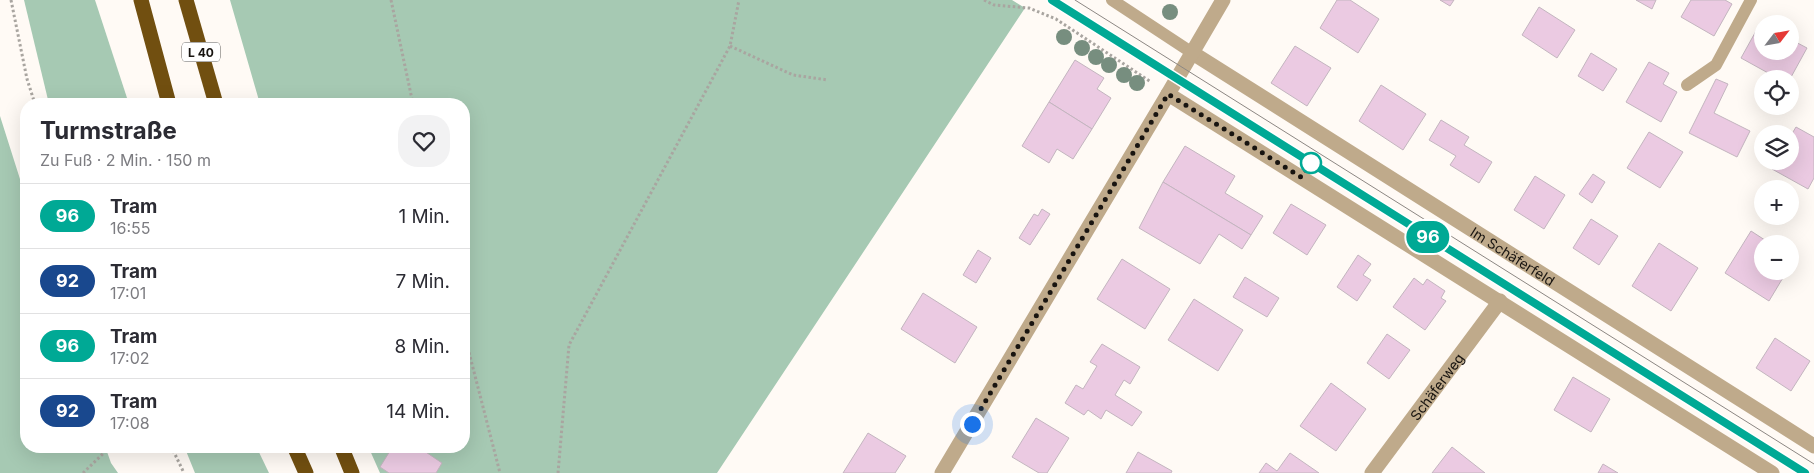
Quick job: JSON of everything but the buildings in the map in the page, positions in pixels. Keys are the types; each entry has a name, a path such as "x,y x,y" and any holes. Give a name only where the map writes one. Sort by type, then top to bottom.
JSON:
{"highway":[{"path":"141,0 167,98"},
{"name":"L 40","path":"186,0 214,98"},
{"path":"297,453 306,473"},
{"path":"344,453 352,473"}],"street":[{"path":"942,473 1223,0"},
{"name":"Im Schäferfeld","path":"1192,52 1814,446"},
{"path":"1168,94 1772,473"},
{"name":"Schäferweg","path":"1372,473 1500,302"}],"lane":[{"name":"Im Schäferfeld","path":"1112,0 1192,52"},
{"path":"1687,85 1716,65 1751,0"}],"path":[{"path":"10,0 33,98"},
{"path":"391,0 412,98"},
{"path":"558,473 569,345 730,46 739,0"},
{"path":"984,0 994,5 1028,8 1056,19 1168,94"},
{"path":"730,46 793,75 828,80"},
{"path":"470,356 500,473"},
{"path":"83,473 103,453"},
{"path":"175,453 184,473"}],"green space":[{"path":"24,0 95,0 127,98 48,98"},
{"path":"230,0 1012,0 1025,8 717,473 380,473 371,453 470,453 470,98 258,98"},
{"path":"0,116 20,179 20,453 107,453 111,463 118,473 0,473"},
{"path":"187,453 259,453 269,473 195,473"}],"tram line":[{"path":"1051,0 1805,473"},
{"name":"96","path":"1052,0 1805,473"},
{"path":"1075,0 1814,464"}],"route":[{"path":"972,424 1168,94 1301,177 1311,163"}]}
